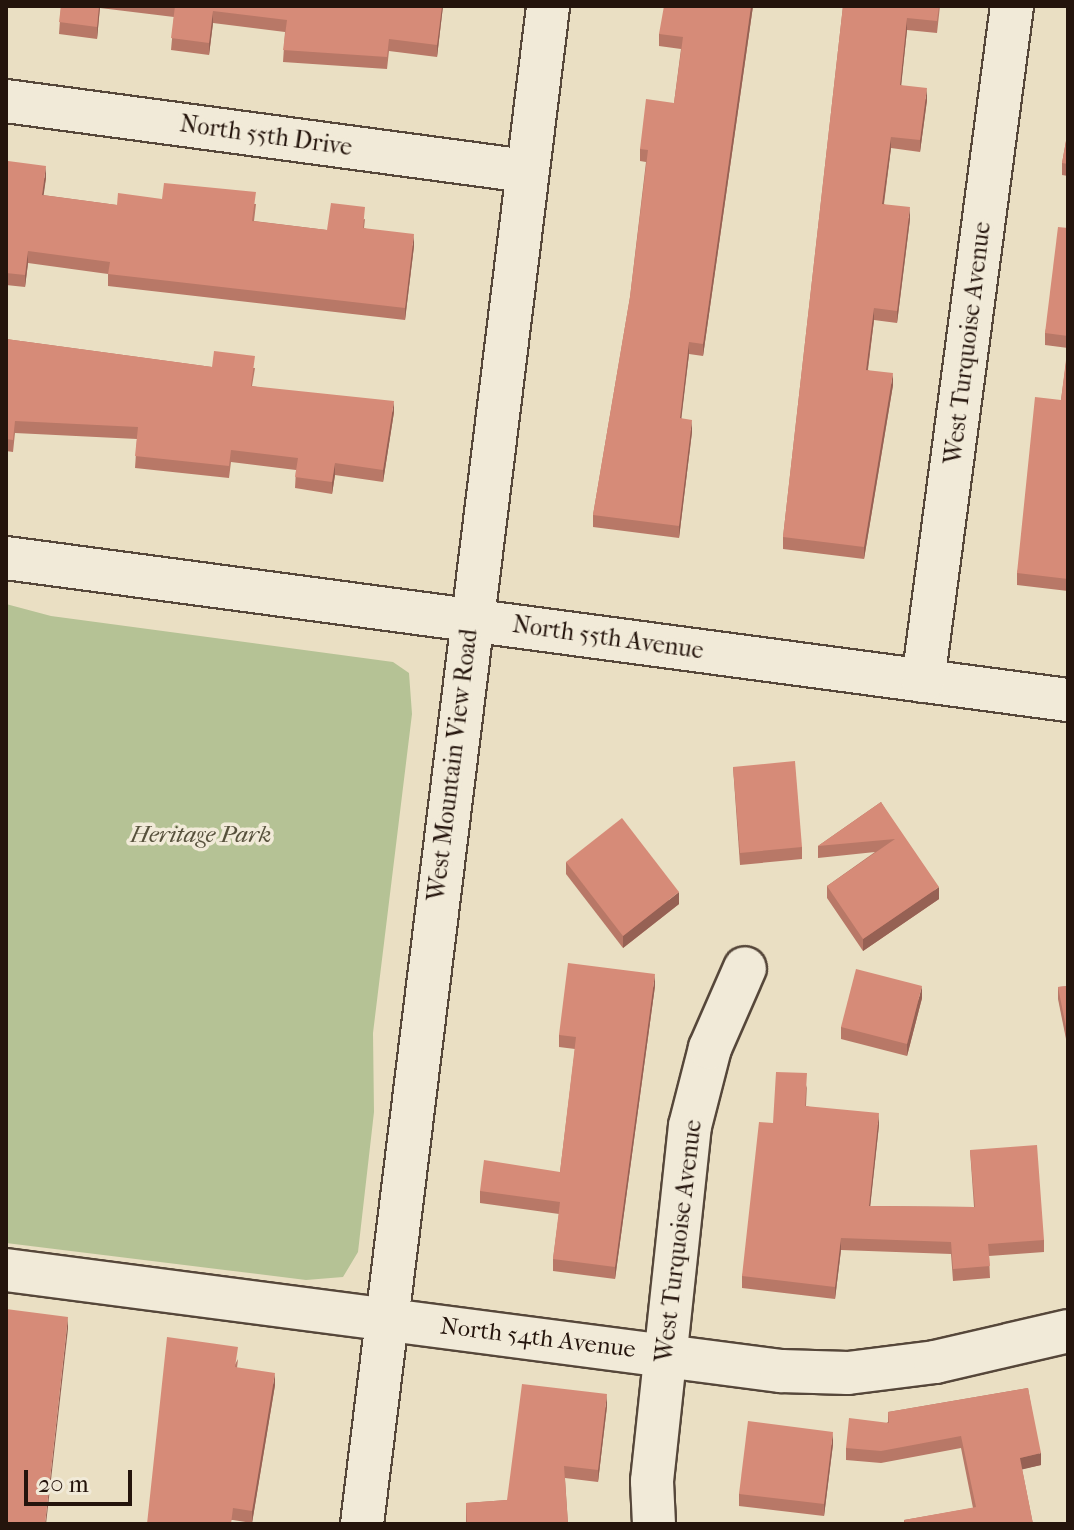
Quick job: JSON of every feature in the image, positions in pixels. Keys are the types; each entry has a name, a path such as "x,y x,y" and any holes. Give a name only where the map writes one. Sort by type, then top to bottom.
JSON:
{"street":[{"name":"West Mountain View Road","path":"362,1524 548,6"},
{"name":"West Turquoise Avenue","path":"923,681 1012,6"},
{"name":"North 55th Drive","path":"6,101 526,171"},
{"name":"North 55th Avenue","path":"6,558 1068,700"},
{"name":"West Turquoise Avenue","path":"654,1524 666,1353 690,1126 710,1048 745,968"},
{"name":"North 54th Avenue","path":"6,1270 387,1320 848,1373 1068,1331"}],"green space":[{"name":"Heritage Park","path":"6,604 51,616 393,662 409,673 412,714 373,1033 374,1112 358,1252 343,1277 306,1280 6,1243"}],"building":[{"path":"61,6 99,6 97,27 59,22"},
{"path":"175,6 442,6 437,45 389,39 387,57 283,50 287,20 213,11 209,43 171,38"},
{"path":"664,6 751,6 703,344 689,342 680,418 692,420 679,526 593,515 630,297 648,150 640,149 646,99 674,103 683,37 659,34"},
{"path":"843,6 939,6 937,21 907,18 900,85 927,88 920,140 891,137 882,204 910,207 897,311 874,308 866,370 893,373 864,547 783,537"},
{"path":"1068,130 1068,164 1062,163"},
{"path":"8,161 46,166 42,195 117,205 118,193 162,199 164,183 256,192 252,221 327,230 331,203 365,207 363,228 414,234 405,308 108,274 110,262 28,251 25,275 6,273"},
{"path":"1058,227 1068,228 1068,336 1045,333"},
{"path":"6,339 212,367 214,351 255,356 251,386 394,401 383,470 335,463 332,482 295,477 298,458 231,450 229,466 135,456 138,427 15,421 13,440 6,439"},
{"path":"1068,344 1068,579 1017,573 1035,397 1061,400"},
{"path":"795,761 802,847 740,853 733,767"},
{"path":"881,802 939,887 863,939 827,886 895,839 818,846"},
{"path":"622,818 679,892 623,936 566,862"},
{"path":"568,963 655,974 615,1267 553,1259 560,1202 480,1191 484,1160 560,1172 576,1037 559,1035"},
{"path":"856,969 922,986 907,1044 841,1027"},
{"path":"1068,986 1068,1037 1058,987"},
{"path":"776,1072 807,1073 805,1106 879,1113 869,1206 975,1207 970,1150 1037,1145 1044,1240 988,1244 990,1266 953,1269 951,1242 841,1238 835,1287 742,1276 759,1122 773,1123"},
{"path":"6,1309 68,1317 45,1524 6,1524"},
{"path":"167,1337 238,1347 235,1367 275,1373 252,1511 233,1508 231,1524 147,1524"},
{"path":"522,1384 607,1394 598,1470 564,1466 568,1524 467,1524 466,1503 507,1500"},
{"path":"1028,1388 1041,1453 1020,1458 1033,1524 905,1524 904,1520 976,1507 961,1436 881,1451 846,1448 849,1418 889,1423 888,1412"},
{"path":"748,1421 833,1432 824,1504 739,1494"}]}
